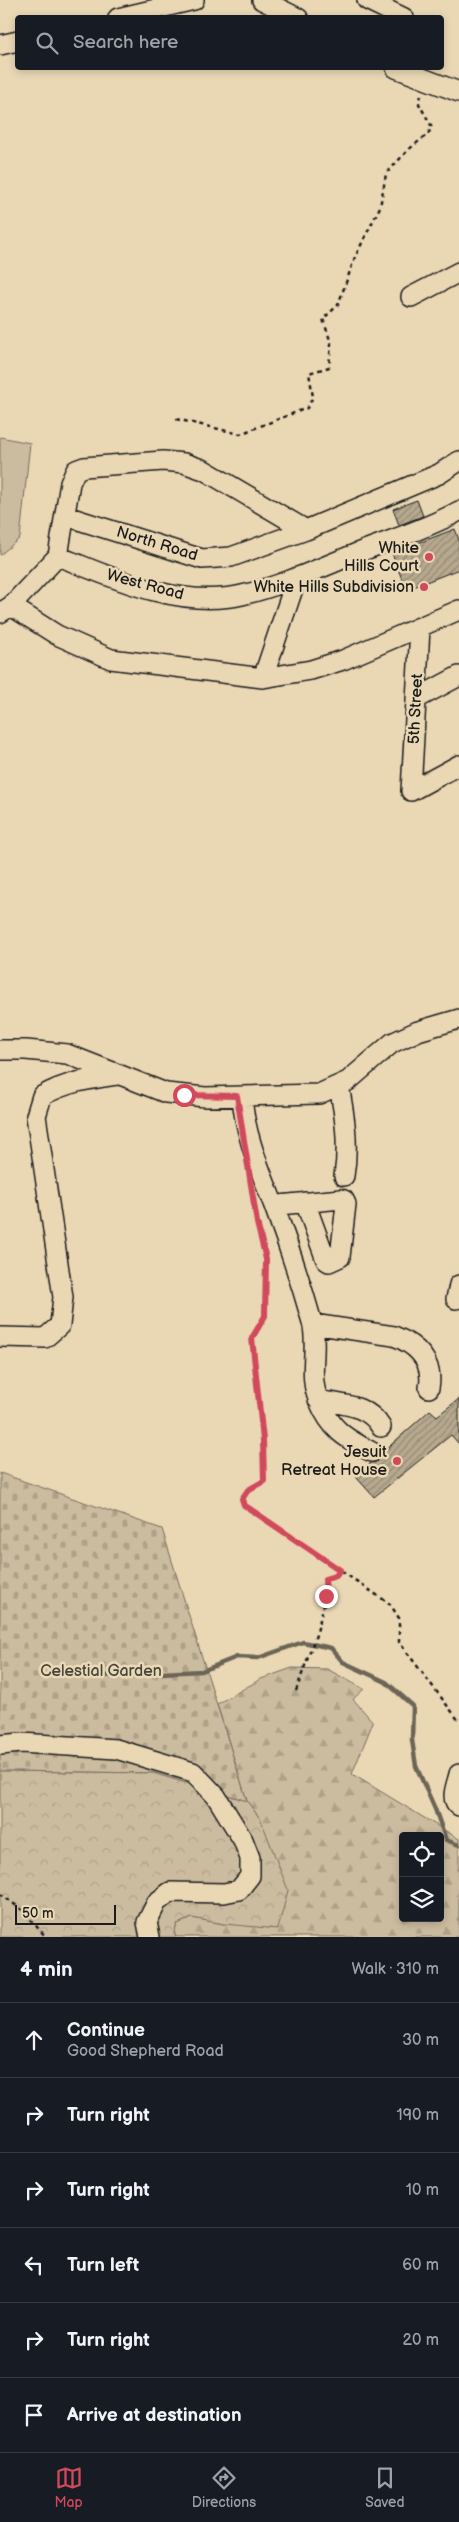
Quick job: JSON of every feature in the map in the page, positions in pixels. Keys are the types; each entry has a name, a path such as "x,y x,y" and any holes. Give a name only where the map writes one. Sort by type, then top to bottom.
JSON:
{"street":[{"path":"131,15 194,0"},
{"path":"262,0 292,15"},
{"path":"368,0 398,15"},
{"path":"0,45 15,42"},
{"path":"403,70 459,92"},
{"path":"411,297 459,272"},
{"path":"306,530 204,470 184,462 163,461 90,466 76,470 70,483 58,556 6,609 110,659 264,678 311,670 342,660 459,610"},
{"name":"North Road","path":"66,516 202,559 231,557 306,530 439,474 459,461"},
{"name":"West Road","path":"58,556 115,579 162,592 189,597 211,598 242,595 297,577 459,511"},
{"path":"264,678 297,577"},
{"name":"5th Street","path":"420,628 411,791 459,765"},
{"path":"416,699 459,676"},
{"path":"0,1050 26,1050 67,1054 166,1093 205,1097 319,1094 348,1081 392,1043 418,1031 459,1019"},
{"path":"0,1037 52,1042 62,1048 67,1054"},
{"path":"0,1337 45,1338 60,1325 63,1297 36,1116 42,1096 59,1086 72,1082 118,1075"},
{"path":"338,1086 344,1113 347,1154 344,1176"},
{"path":"242,1096 246,1130 274,1205 312,1324 313,1382 318,1400 334,1429 372,1452"},
{"path":"274,1205 305,1202"},
{"path":"312,1324 394,1336 406,1340 414,1346 426,1362 431,1378 429,1388"},
{"path":"318,1400 367,1410 375,1416 381,1426"},
{"path":"0,1745 21,1743 116,1749 193,1772 216,1796 243,1840 250,1858 250,1876 239,1890 224,1893 170,1892 157,1902 147,1922 150,1937"},
{"path":"459,1774 454,1797 455,1804 459,1806"}],"path":[{"path":"176,419 240,434 307,408 313,397 308,373 329,367 331,344 323,319 338,305 355,258 380,207 386,174 408,150 428,134 432,127 419,104 424,79"},
{"path":"252,1194 266,1259 265,1316 252,1338 263,1440 264,1481 248,1490 242,1499 244,1505 390,1604 399,1618 399,1642 459,1721"},
{"path":"296,1691 318,1632 326,1596 325,1579 336,1576 340,1570"},
{"path":"0,1894 21,1909 46,1937"}],"green space":[{"path":"0,437 30,443 20,538 0,555"},
{"name":"Celestial Garden","path":"0,1473 162,1529 247,1801 153,1773 0,1771"},
{"path":"292,1668 327,1669 364,1689 353,1699 373,1722 352,1774 459,1839 459,1937 176,1937 174,1933 177,1924 192,1918 224,1924 261,1820 247,1801 217,1704 261,1679"},
{"path":"0,1771 153,1773 247,1801 261,1820 288,1890 278,1929 224,1924 192,1918 177,1924 174,1933 176,1937 0,1937"}],"building":[{"path":"417,500 423,516 399,525 393,509"},
{"path":"455,529 459,540 459,569 406,590 392,553"},
{"name":"Jesuit Retreat House","path":"459,1399 459,1444 451,1435 374,1497 356,1477 371,1463 378,1461 383,1452 430,1410 437,1416"}],"waterway":[{"path":"100,1676 202,1671 237,1657 258,1658 303,1642 331,1648 343,1662 386,1682 413,1706 412,1740 416,1766 446,1840 459,1845"}],"place":[{"name":"White Hills Court","path":"429,557"},
{"name":"White Hills Subdivision","path":"424,587"},
{"name":"Jesuit Retreat House","path":"397,1461"}],"route":[{"path":"184,1095 205,1097 237,1096 257,1223 266,1259 265,1316 252,1338 263,1440 264,1481 248,1490 242,1499 244,1505 340,1570 336,1576 325,1579 326,1596"}]}
